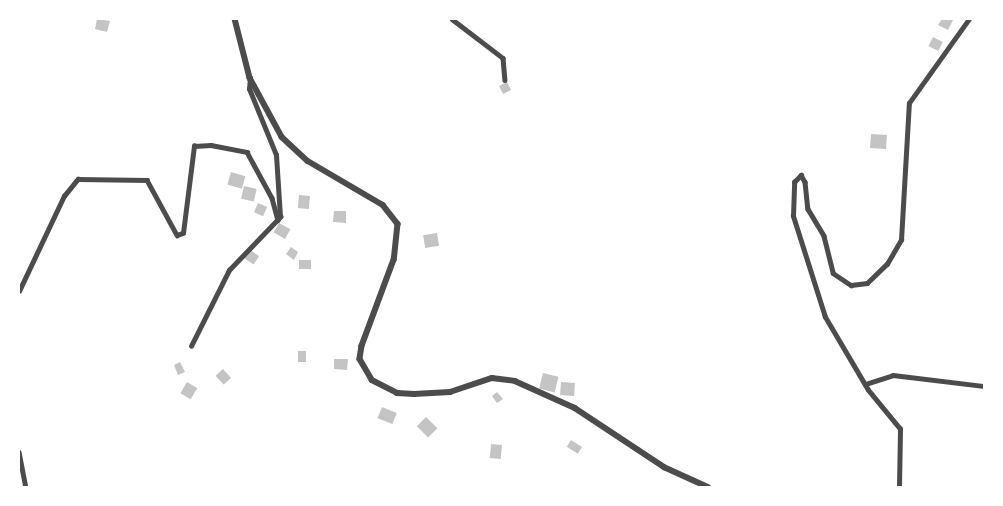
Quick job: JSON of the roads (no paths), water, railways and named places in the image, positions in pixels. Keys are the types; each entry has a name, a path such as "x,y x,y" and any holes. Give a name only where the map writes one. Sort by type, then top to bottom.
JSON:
{"street":[{"path":"235,19 250,78 288,145 384,205 398,224 394,260 362,346 362,365 372,380 385,388 414,394 450,392 492,378 515,381 575,408 664,467 708,487"},
{"path":"452,19 503,58 505,80"},
{"path":"900,487 900,429 866,384 818,299 793,216 796,177 801,176 805,182 808,209 824,236 833,273 844,282 860,286 887,264 901,240 909,103 969,19"},
{"path":"191,346 229,270 278,220 282,206 276,155 249,89 250,78"},
{"path":"19,291 55,212 78,178 147,180 177,234 183,233 194,146 211,144 247,152 272,198 278,220"},
{"path":"866,384 894,375 984,386"},
{"path":"19,452 26,487"}]}
